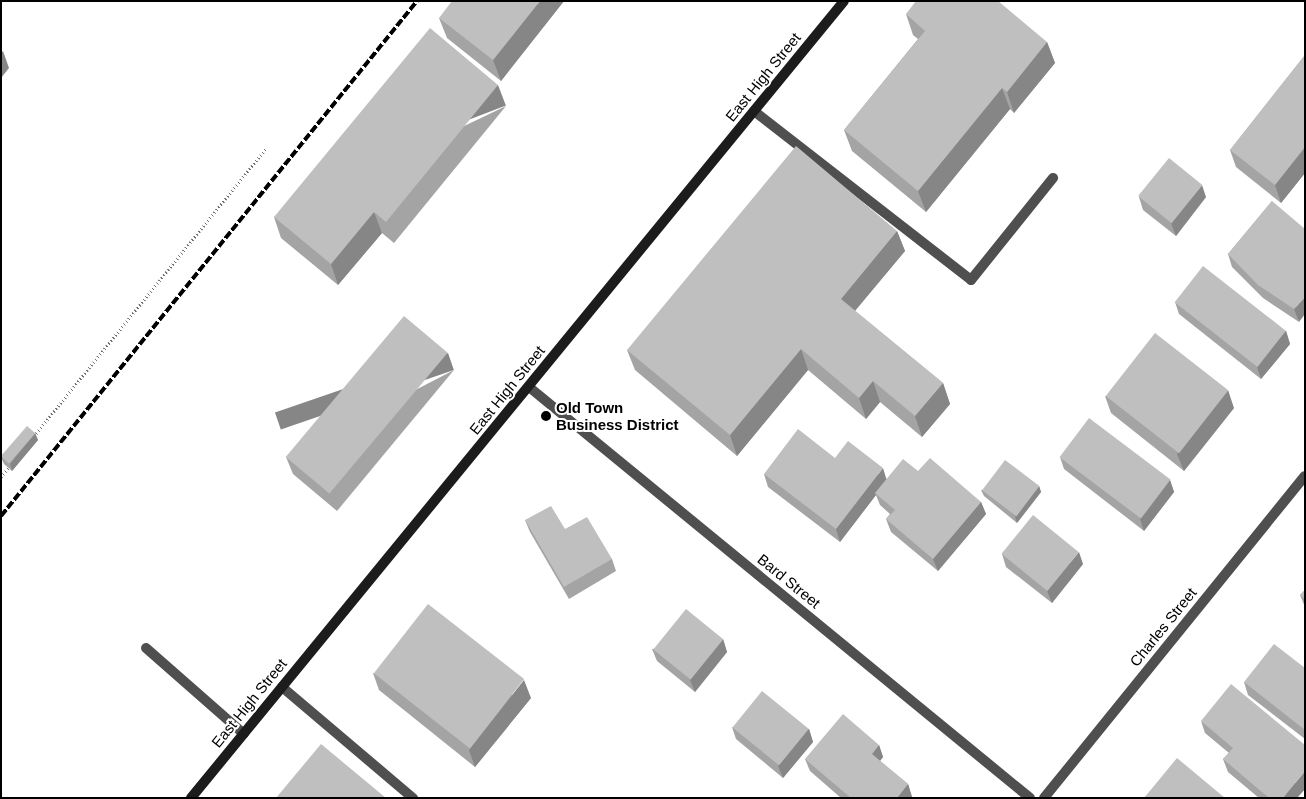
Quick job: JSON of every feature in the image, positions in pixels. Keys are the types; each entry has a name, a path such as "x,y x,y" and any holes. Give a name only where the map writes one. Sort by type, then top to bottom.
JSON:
{"street":[{"name":"East High Street","path":"192,798 844,1"},
{"path":"754,111 971,280 1053,178"},
{"name":"Bard Street","path":"529,387 1030,798"},
{"name":"Charles Street","path":"1044,798 1305,476"},
{"path":"146,648 244,734"},
{"path":"282,688 413,798"}],"path":[{"path":"32,438 267,147"},
{"path":"1,477 14,461"}],"building":[{"path":"452,1 540,1 493,60 439,18"},
{"path":"916,1 998,1 1047,42 1007,92 1002,88 918,191 844,130 925,31 906,14"},
{"path":"430,28 498,85 386,222 374,212 331,264 274,217"},
{"path":"1305,55 1305,147 1275,185 1230,150"},
{"path":"796,146 897,231 841,299 943,383 915,416 873,381 859,398 801,349 730,435 627,350"},
{"path":"1169,158 1202,185 1172,223 1138,196"},
{"path":"1272,201 1305,229 1305,297 1294,309 1258,285 1228,254"},
{"path":"1203,266 1286,331 1257,367 1175,302"},
{"path":"404,316 448,353 329,494 286,457"},
{"path":"1155,333 1228,390 1179,453 1106,396"},
{"path":"1089,418 1170,479 1141,519 1060,457"},
{"path":"27,426 35,433 9,463 1,456"},
{"path":"798,429 835,458 848,441 883,468 836,529 764,474"},
{"path":"930,458 981,502 933,559 886,519 895,510 875,493 903,459 918,471"},
{"path":"1005,460 1039,486 1016,516 982,490"},
{"path":"551,506 565,529 587,517 612,559 564,587 525,520"},
{"path":"1033,515 1079,552 1047,591 1002,554"},
{"path":"1305,590 1305,599 1300,595"},
{"path":"428,604 524,679 470,748 374,673"},
{"path":"686,609 723,639 691,680 653,649"},
{"path":"1274,644 1305,668 1305,730 1244,682"},
{"path":"1231,684 1305,745 1305,771 1283,798 1269,798 1223,759 1233,748 1201,721"},
{"path":"762,691 809,729 779,765 732,728"},
{"path":"843,714 879,745 872,754 908,784 897,798 851,798 805,759"},
{"path":"321,744 386,798 276,798"},
{"path":"1177,758 1225,798 1144,798"}],"railway":[{"path":"1,516 417,1"}],"place":[{"name":"Old Town Business District","path":"546,416"}]}
